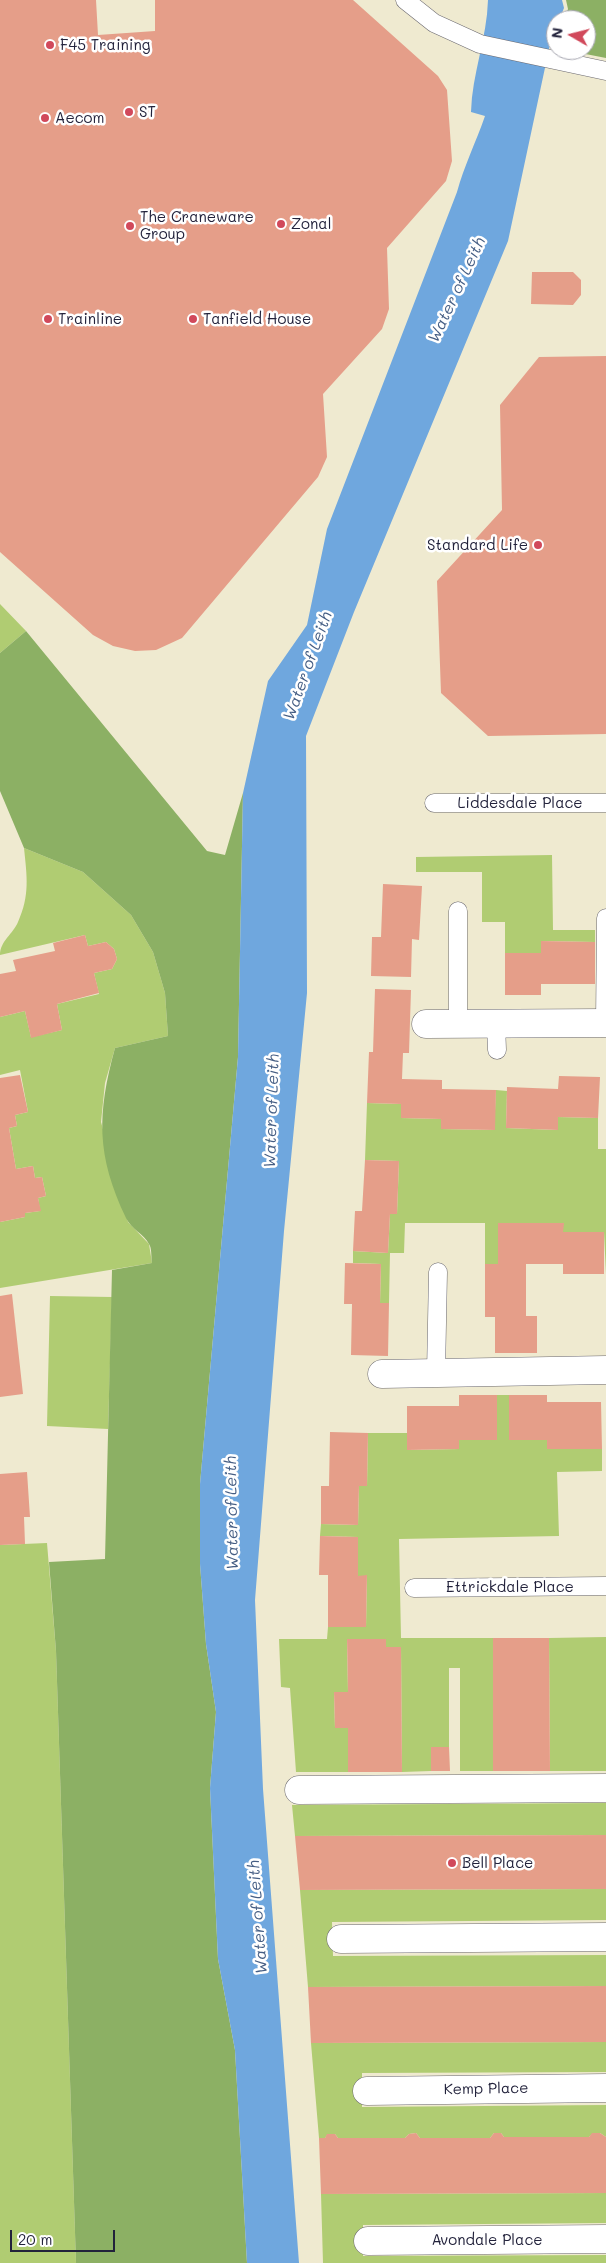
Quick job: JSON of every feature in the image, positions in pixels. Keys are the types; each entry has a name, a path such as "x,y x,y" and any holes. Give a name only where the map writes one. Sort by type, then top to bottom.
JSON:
{"street":[{"path":"426,1024 458,1024 497,1037 606,1023"},
{"path":"382,1374 606,1370"},
{"path":"299,1790 606,1788"},
{"path":"341,1939 606,1937"},
{"name":"Kemp Place","path":"367,2090 606,2088"},
{"name":"Avondale Place","path":"368,2241 606,2239"}],"lane":[{"path":"405,0 434,23 480,44 598,69"},
{"name":"Liddesdale Place","path":"434,803 606,802"},
{"path":"458,911 458,1024"},
{"path":"606,918 606,1023"},
{"path":"436,1373 438,1272"},
{"name":"Ettrickdale Place","path":"414,1588 606,1586"}],"green space":[{"path":"566,0 606,0 606,58 596,56 596,10 568,9"},
{"path":"0,604 26,631 0,653"},
{"path":"26,631 207,851 225,855 243,793 238,1057 200,1484 200,1564 206,1644 216,1712 210,1788 218,1959 235,2050 247,2263 76,2263 56,1651 49,1562 105,1559 112,1270 152,1263 150,1246 147,1240 126,1218 109,1174 102,1134 105,1094 115,1048 168,1036 165,993 153,952 131,915 83,872 24,848 0,791 0,653"},
{"path":"24,848 83,872 131,915 153,952 165,993 168,1036 115,1048 105,1083 101,1122 128,1222 149,1244 152,1263 0,1288 0,1222 25,1217 25,1213 40,1211 38,1198 46,1196 42,1177 35,1178 33,1166 16,1169 9,1128 17,1126 15,1115 28,1112 20,1070 0,1075 0,1017 25,1011 31,1037 62,1030 57,1004 99,994 94,973 112,969 117,959 114,949 106,942 88,946 85,935 0,955 4,942 16,926 22,912 27,877"},
{"path":"552,855 553,930 595,930 595,942 542,941 541,953 505,953 505,922 482,922 482,872 416,872 416,857"},
{"path":"496,1090 507,1091 506,1128 557,1130 558,1117 598,1118 598,1149 606,1149 606,1274 604,1232 563,1232 563,1223 498,1223 498,1264 485,1264 485,1223 405,1223 404,1253 390,1253 389,1303 380,1303 381,1264 353,1263 353,1251 388,1253 390,1214 397,1214 399,1161 365,1160 367,1103 401,1104 401,1118 441,1119 441,1129 494,1130"},
{"path":"50,1296 112,1297 108,1429 47,1426"},
{"path":"497,1395 509,1395 509,1440 547,1440 548,1449 602,1449 602,1471 557,1472 559,1536 399,1539 401,1638 493,1638 493,1771 460,1771 460,1668 449,1668 449,1747 431,1747 431,1771 402,1772 401,1648 386,1647 385,1639 347,1639 348,1692 334,1692 335,1728 348,1728 348,1772 296,1772 290,1688 281,1687 279,1639 327,1639 328,1627 366,1627 367,1576 358,1576 358,1537 320,1536 321,1524 358,1525 359,1486 367,1486 368,1433 407,1433 407,1450 459,1449 459,1440 497,1440"},
{"path":"47,1543 56,1651 76,2263 0,2263 0,1545"},
{"path":"606,1637 606,1771 550,1771 549,1638"},
{"path":"606,1803 606,1835 295,1836 292,1805"},
{"path":"606,1889 606,1920 332,1922 333,1956 606,1955 606,1986 308,1987 300,1890"},
{"path":"606,2042 606,2072 362,2073 362,2107 606,2105 606,2137 600,2133 593,2133 589,2137 504,2137 501,2133 494,2133 490,2138 420,2138 416,2133 409,2134 405,2138 338,2138 335,2134 328,2134 325,2138 319,2138 311,2043"},
{"path":"606,2193 606,2223 363,2225 363,2256 606,2255 606,2263 323,2263 321,2194"}],"water":[{"name":"Water of Leith","path":"488,0 562,0 564,8 563,10 546,10 547,60 508,241 354,612 306,736 307,993 284,1231 255,1600 263,1789 299,2263 247,2263 235,2050 218,1959 210,1788 216,1712 206,1644 200,1564 200,1484 238,1057 243,793 268,681 307,625 327,529 485,116 471,112 474,84"}],"building":[{"name":"Tanfield House","path":"0,0 96,0 98,35 155,31 155,0 353,0 438,76 447,90 452,161 446,181 387,248 389,309 382,329 323,394 327,457 318,477 182,638 156,650 135,651 113,646 93,635 0,552"},
{"path":"532,272 573,272 581,280 581,295 573,305 531,304"},
{"name":"Standard Life","path":"606,356 606,734 488,736 441,693 437,581 502,510 500,405 539,357"},
{"path":"383,884 422,886 419,940 412,939 411,977 371,976 372,937 381,937"},
{"path":"85,935 88,946 106,942 114,949 117,959 112,969 94,973 99,993 57,1004 62,1030 31,1038 25,1011 0,1017 0,974 16,971 13,960 55,951 53,943"},
{"path":"541,941 595,942 595,984 541,984 541,995 505,995 505,953 541,953"},
{"path":"375,989 411,990 409,1053 403,1053 402,1079 442,1080 442,1089 496,1090 495,1130 441,1129 441,1119 401,1118 401,1104 367,1103 369,1052 373,1052"},
{"path":"20,1075 28,1112 15,1115 17,1126 9,1128 16,1169 33,1166 35,1178 42,1177 46,1196 38,1198 41,1211 25,1213 25,1217 0,1222 0,1078"},
{"path":"559,1076 600,1077 598,1118 558,1117 558,1130 506,1128 507,1087 558,1089"},
{"path":"365,1160 399,1161 397,1214 390,1214 388,1253 353,1251 355,1211 362,1211"},
{"path":"498,1223 564,1223 563,1232 604,1232 604,1274 563,1274 563,1264 526,1264 526,1316 537,1316 537,1353 495,1353 495,1317 485,1317 485,1264 498,1264"},
{"path":"345,1263 381,1264 380,1303 389,1303 388,1356 351,1355 352,1304 344,1304"},
{"path":"12,1294 23,1394 0,1397 0,1296"},
{"path":"459,1395 497,1395 497,1440 459,1440 459,1449 407,1450 407,1406 459,1406"},
{"path":"509,1395 547,1395 547,1402 601,1402 602,1449 547,1449 547,1440 509,1440"},
{"path":"330,1432 368,1433 367,1486 359,1486 358,1525 321,1524 321,1486 329,1486"},
{"path":"27,1472 30,1517 24,1517 25,1544 0,1545 0,1474"},
{"path":"320,1536 358,1537 358,1576 367,1575 366,1627 328,1627 328,1575 319,1575"},
{"path":"493,1638 549,1638 550,1771 493,1771"},
{"path":"347,1639 386,1639 386,1647 401,1647 402,1772 348,1772 348,1728 335,1728 334,1692 348,1692"},
{"path":"431,1747 449,1747 450,1771 431,1771"},
{"name":"Bell Place","path":"606,1835 606,1889 300,1890 295,1836"},
{"path":"606,1986 606,2042 311,2043 308,1987"},
{"path":"416,2133 420,2138 490,2138 494,2133 501,2133 504,2137 589,2137 592,2133 600,2133 606,2137 606,2193 321,2194 319,2138 325,2138 327,2134 335,2134 338,2138 405,2138 409,2134"}],"place":[{"name":"F45 Training","path":"50,45"},
{"name":"ST","path":"129,112"},
{"name":"Aecom","path":"45,118"},
{"name":"Zonal","path":"281,224"},
{"name":"The Craneware Group","path":"130,226"},
{"name":"Trainline","path":"48,319"},
{"name":"Tanfield House","path":"193,319"},
{"name":"Standard Life","path":"538,545"},
{"name":"Bell Place","path":"452,1863"}]}
